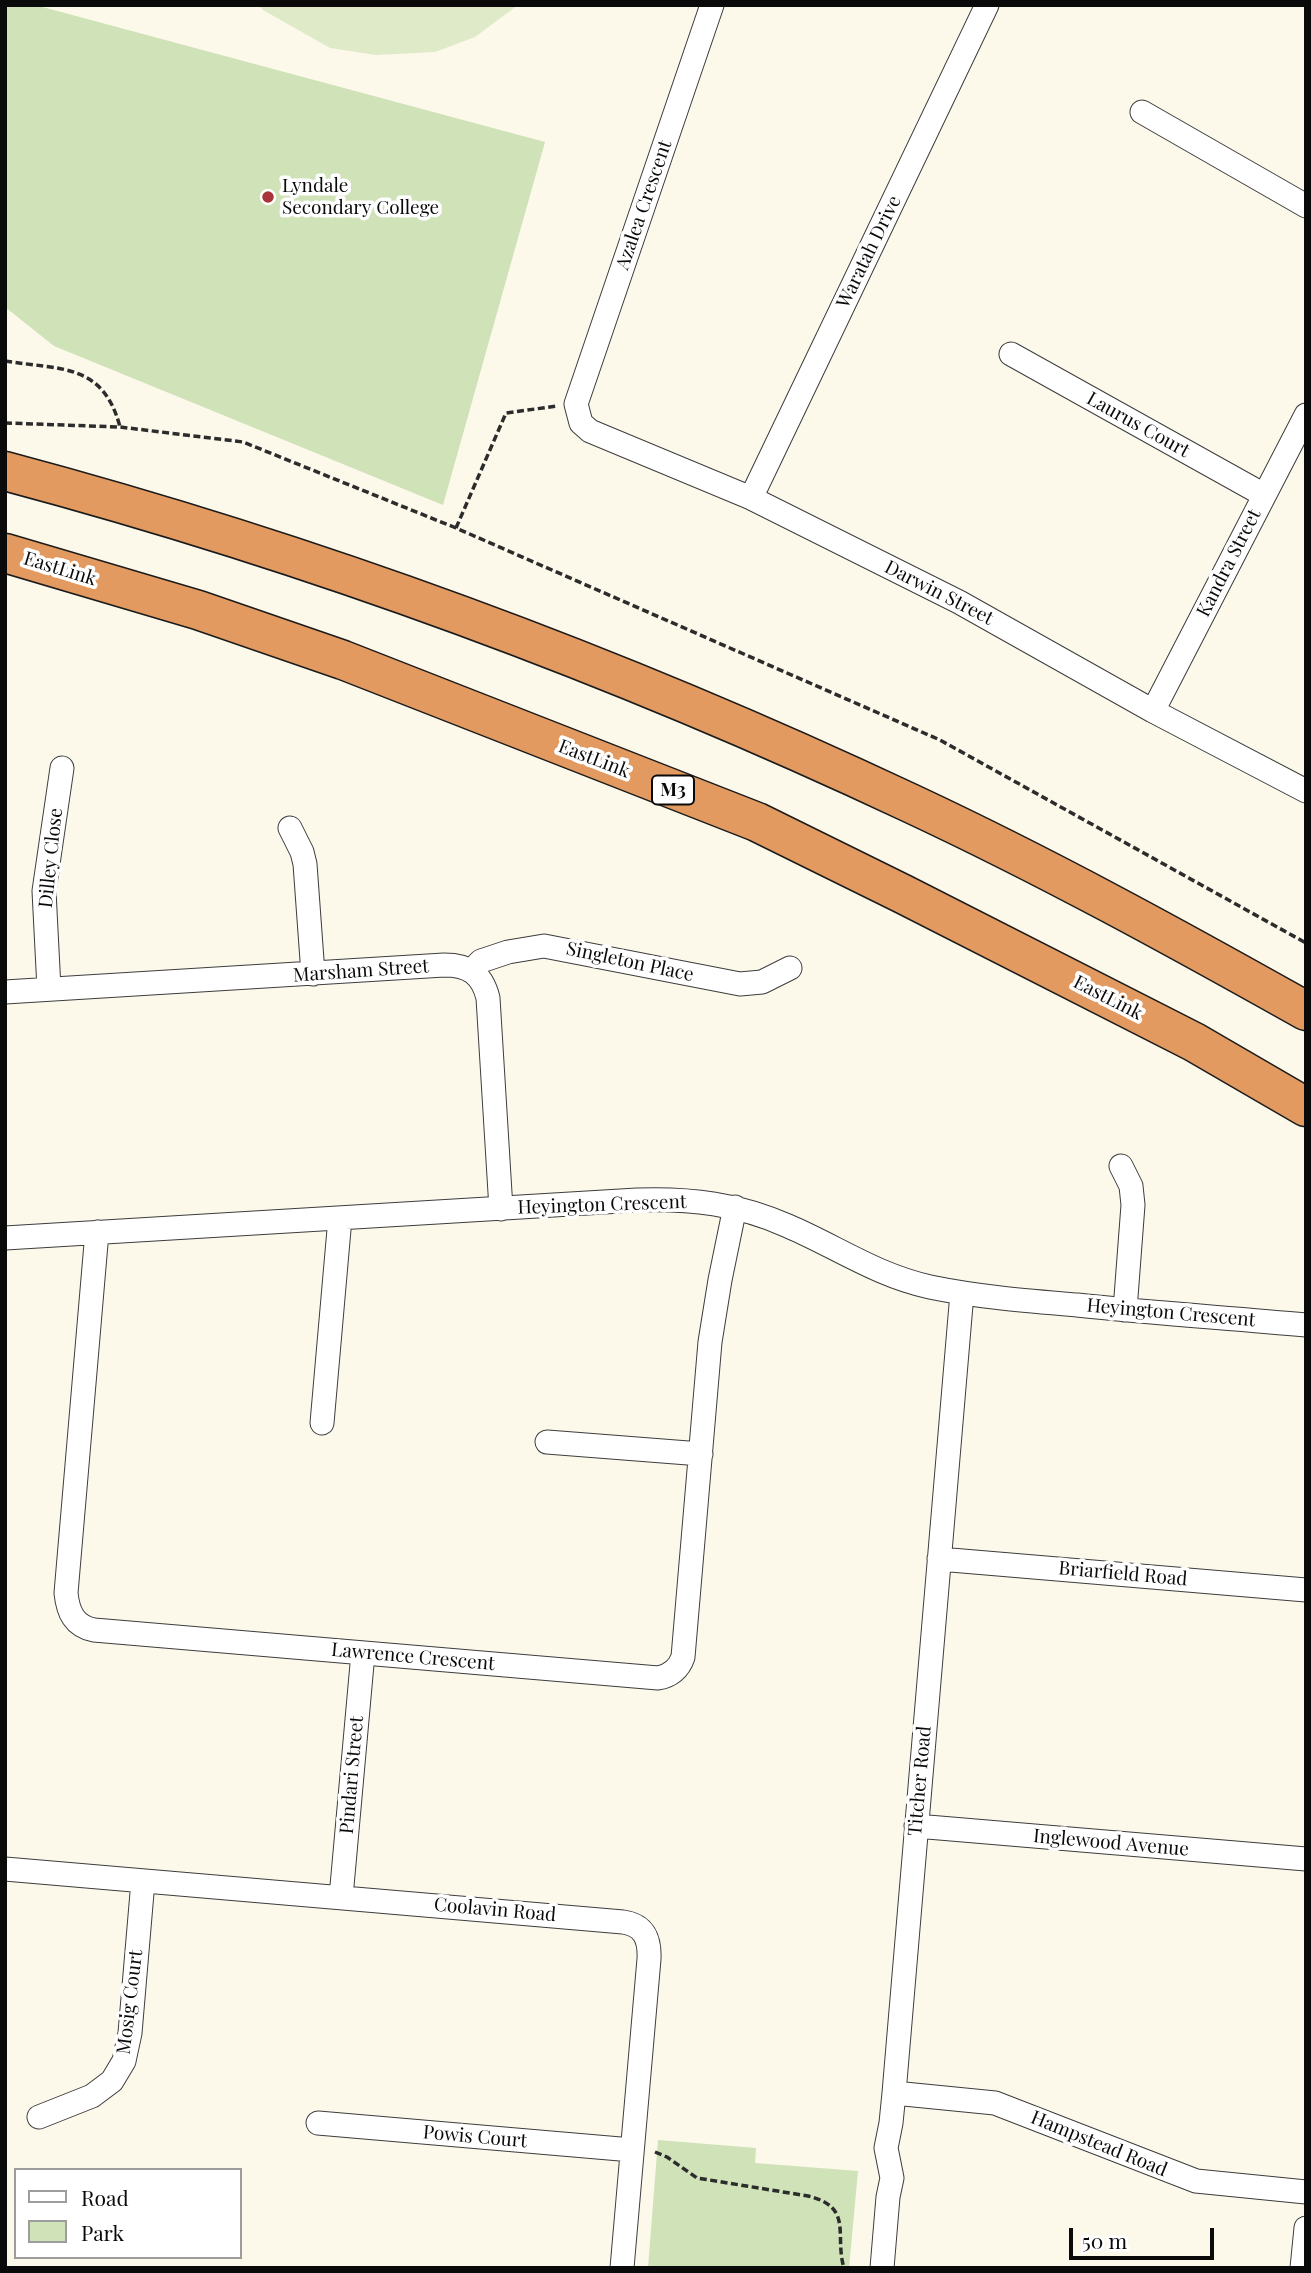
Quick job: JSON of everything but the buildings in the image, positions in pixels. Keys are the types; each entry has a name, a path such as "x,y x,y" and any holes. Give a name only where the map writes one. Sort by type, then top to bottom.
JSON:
{"highway":[{"path":"5,471 152,513 376,585 690,705 821,762 1014,853 1160,929 1306,1011"},
{"name":"EastLink","path":"5,553 198,610 343,660 757,822 1194,1042 1306,1107"}],"street":[{"name":"Azalea Crescent","path":"565,405 712,5"},
{"name":"Waratah Drive","path":"751,498 987,5"},
{"path":"1142,112 1306,206"},
{"name":"Laurus Court","path":"1012,355 1264,495"},
{"name":"Darwin Street","path":"565,405 590,431 751,498 960,602 1153,711 1306,791"},
{"name":"Kandra Street","path":"1153,711 1306,415"},
{"name":"Dilley Close","path":"49,989 44,891 62,768"},
{"path":"290,828 305,864 313,974"},
{"name":"Singleton Place","path":"472,970 481,961 508,951 544,946 740,984 762,982 790,968"},
{"name":"Marsham Street","path":"5,992 455,965 472,970"},
{"path":"472,970 485,986 488,998 501,1209"},
{"path":"1121,1166 1128,1177 1132,1196 1125,1310"},
{"name":"Heyington Crescent","path":"5,1238 659,1199 736,1207 791,1226 880,1272 962,1293 1306,1325"},
{"name":"Lawrence Crescent","path":"97,1232 66,1593 69,1610 80,1627 657,1678 671,1674 681,1663 684,1648 710,1342 736,1207"},
{"path":"321,1423 340,1218"},
{"name":"Titcher Road","path":"882,2268 892,2178 886,2148 894,2093 962,1293"},
{"path":"547,1442 701,1454"},
{"name":"Briarfield Road","path":"939,1559 1306,1590"},
{"name":"Pindari Street","path":"341,1897 363,1653"},
{"name":"Inglewood Avenue","path":"916,1826 1306,1859"},
{"name":"Coolavin Road","path":"5,1869 623,1922 639,1927 646,1936 649,1947 644,2151 622,2268"},
{"name":"Mosig Court","path":"39,2117 92,2096 112,2081 124,2061 130,2032 143,1881"},
{"name":"Hampstead Road","path":"894,2093 995,2103 1196,2181 1306,2192"},
{"name":"Powis Court","path":"318,2123 644,2151"},
{"path":"1302,2268 1306,2228"}],"path":[{"path":"5,362 69,370 85,375 103,390 116,408 120,426"},
{"path":"456,528 506,413 565,405"},
{"path":"5,423 120,426 243,442 456,528 940,740 1306,943"},
{"path":"644,2151 667,2157 697,2178 824,2201 840,2221 844,2268"}],"green space":[{"name":"Lyndale Secondary College","path":"5,5 35,5 545,142 443,505 54,346 5,307"},
{"path":"258,5 518,5 475,37 435,52 376,55 330,48"},
{"path":"658,2140 756,2148 755,2163 858,2171 849,2268 648,2268"}],"place":[{"name":"Lyndale Secondary College","path":"268,197"}]}
